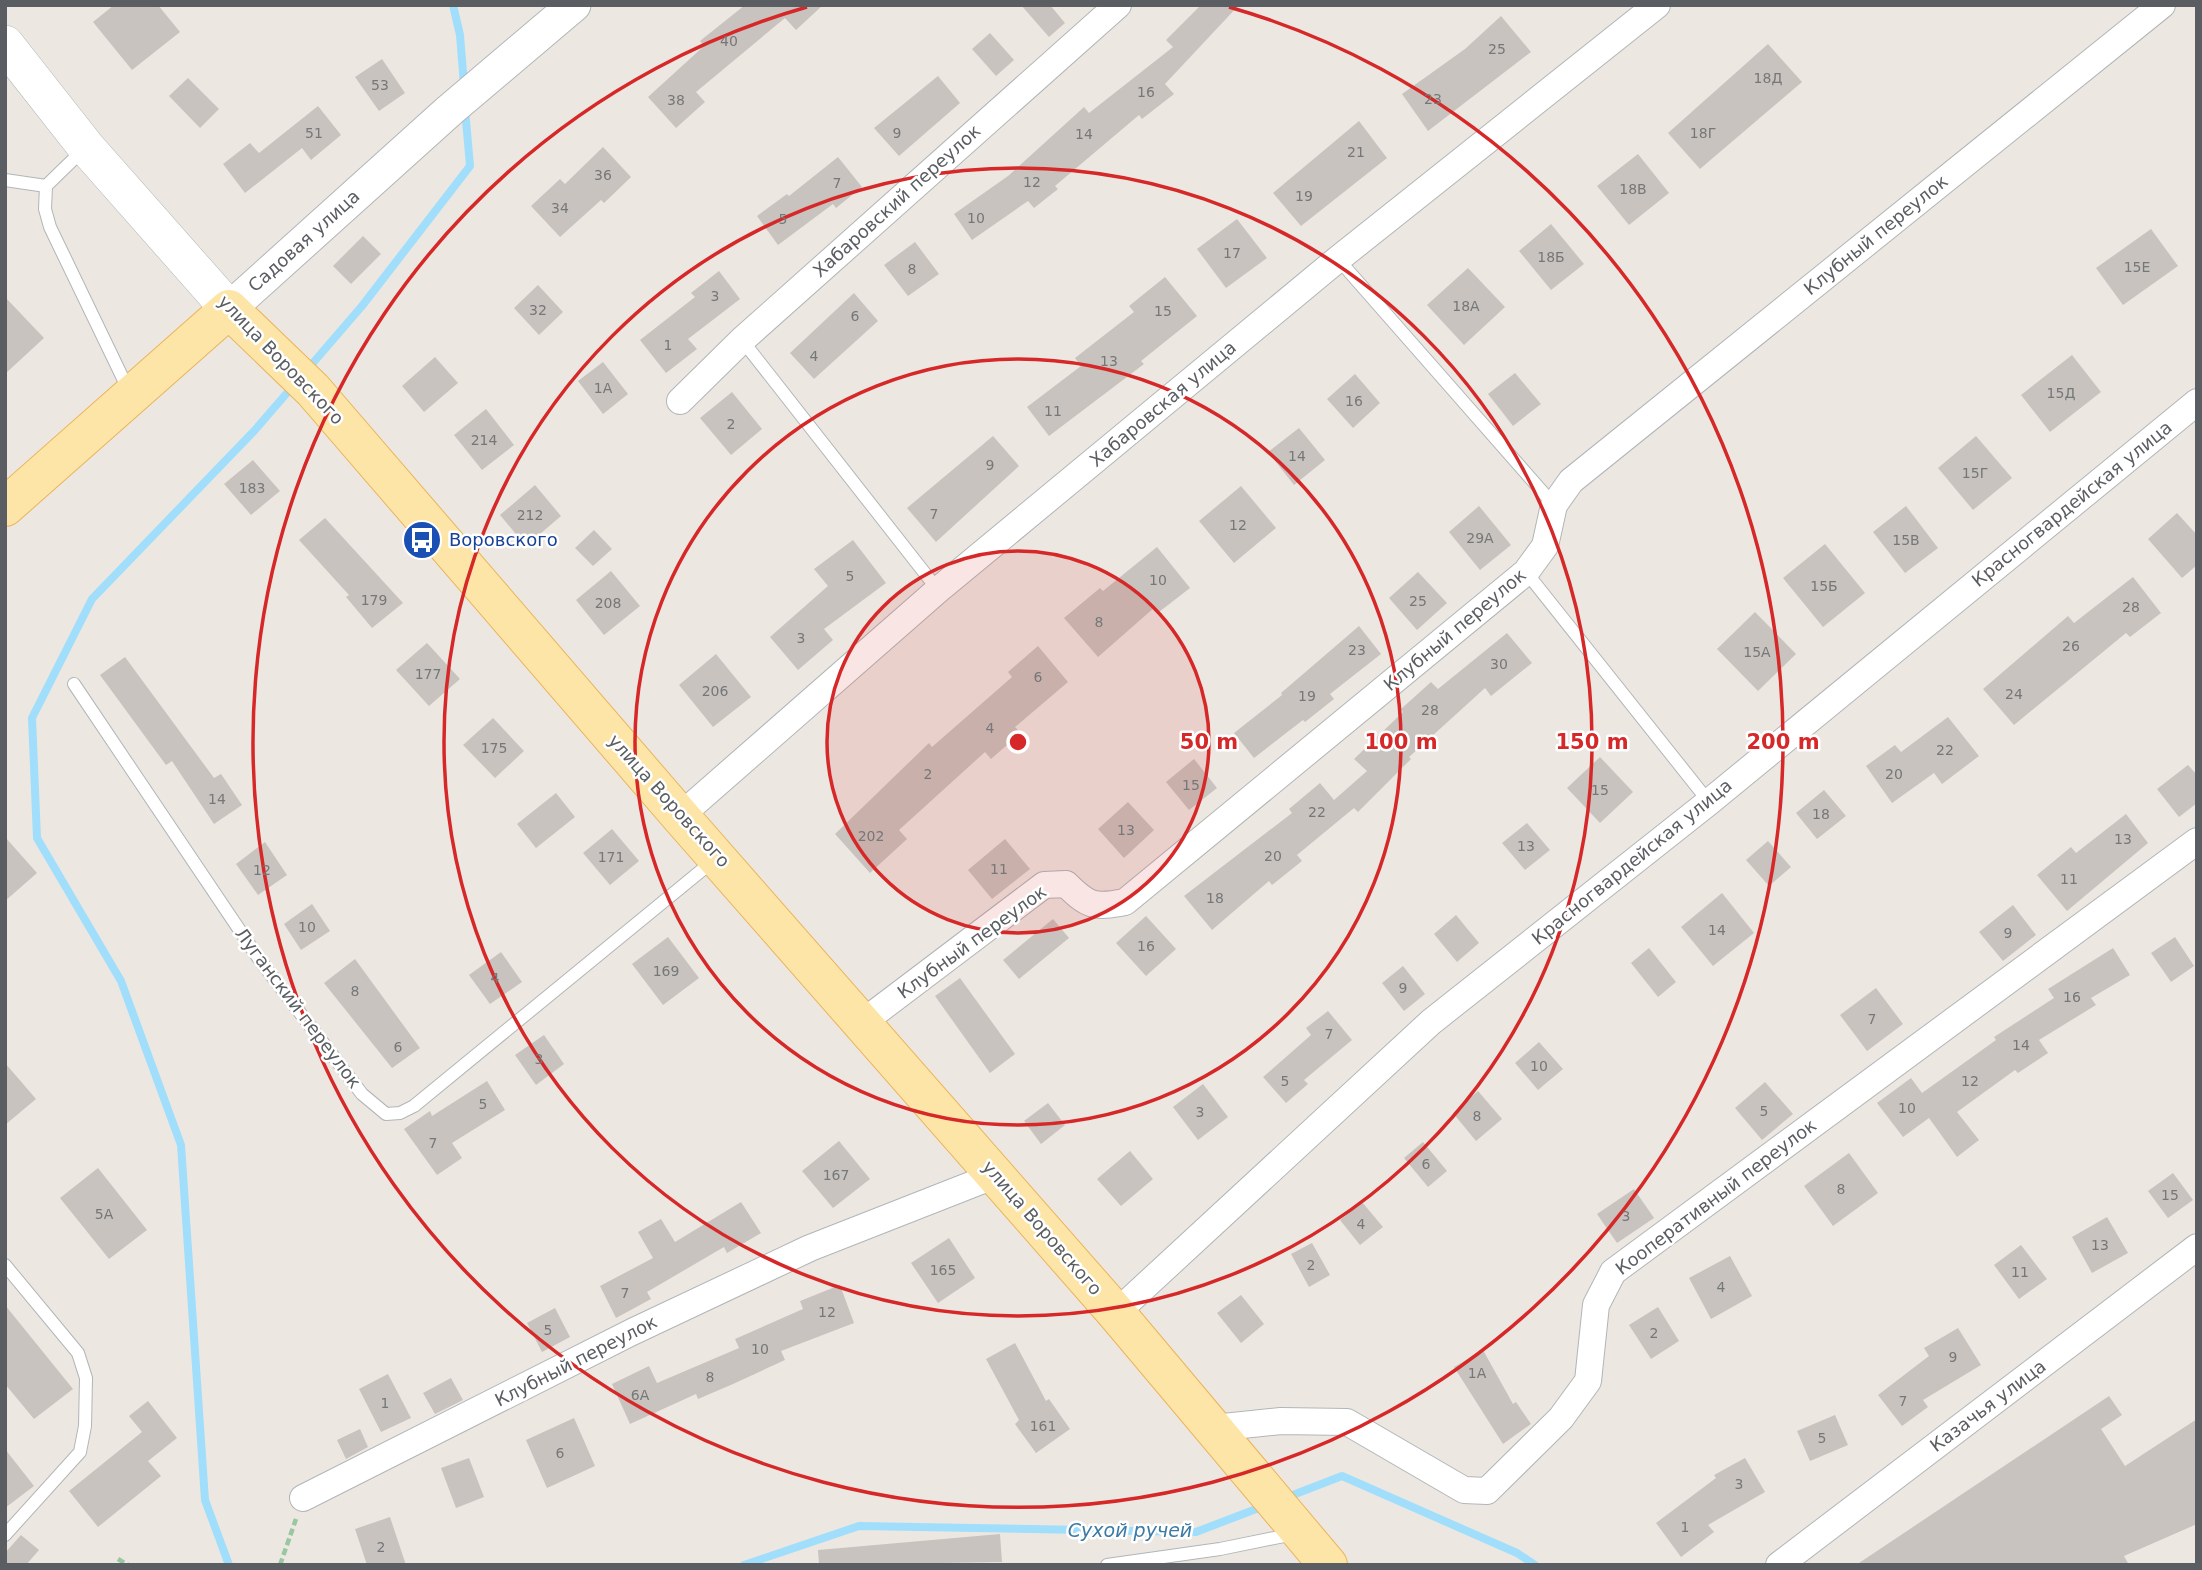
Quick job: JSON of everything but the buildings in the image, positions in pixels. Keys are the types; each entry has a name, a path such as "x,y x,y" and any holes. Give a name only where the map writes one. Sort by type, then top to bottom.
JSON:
{"main road":[{"name":"улица Воровского","path":"9,55 229,309 275,350 313,390 680,816 719,857 1116,1312 1328,1565"},
{"name":"Садовая улица","path":"5,507 229,309"}],"street":[{"name":"Садовая улица","path":"229,309 486,78 574,5"},
{"name":"Хабаровский переулок","path":"680,401 742,340 1118,5"},
{"name":"Хабаровская улица","path":"680,816 938,590 1338,259 1657,5"},
{"name":"Клубный переулок","path":"863,1022 1044,885 1066,884 1084,902 1101,906 1125,902 1526,572 1545,546 1554,505 1571,481 2162,5"},
{"name":"Красногвардейская улица","path":"1116,1312 1432,1022 1709,802 2197,402"},
{"name":"Кооперативный переулок","path":"1214,1428 1281,1421 1347,1422 1464,1490 1487,1491 1561,1418 1588,1381 1596,1304 1613,1272 2197,841"},
{"name":"Клубный переулок","path":"303,1498 632,1332 810,1248 996,1175"},
{"name":"Казачья улица","path":"1779,1565 2197,1248"}],"lane":[{"path":"86,147 46,186 45,209 50,227 132,397"},
{"path":"5,180 46,186"},
{"path":"1338,259 1554,505"},
{"path":"742,340 938,590"},
{"path":"1526,572 1709,802"},
{"name":"Луганский переулок","path":"74,684 259,959 362,1094 386,1114 400,1113 414,1106 719,857"},
{"path":"5,1265 78,1353 86,1378 85,1426 80,1452 5,1535"},
{"path":"1107,1565 1220,1549 1301,1532"}],"path":[{"path":"280,1565 303,1498"},
{"path":"118,1559 128,1565"}],"waterway":[{"path":"453,5 460,35 464,85"},
{"path":"306,371 362,306 470,166 465,109"},
{"path":"229,1565 205,1500 181,1145 121,981 37,838 32,718 92,599 255,430 293,386"},
{"name":"Сухой ручей","path":"1285,1498 1342,1476 1517,1553 1535,1565"},
{"name":"Сухой ручей","path":"744,1565 859,1526 1196,1532 1264,1506"}],"place":[{"name":"Воровского","path":"422,540"}]}
